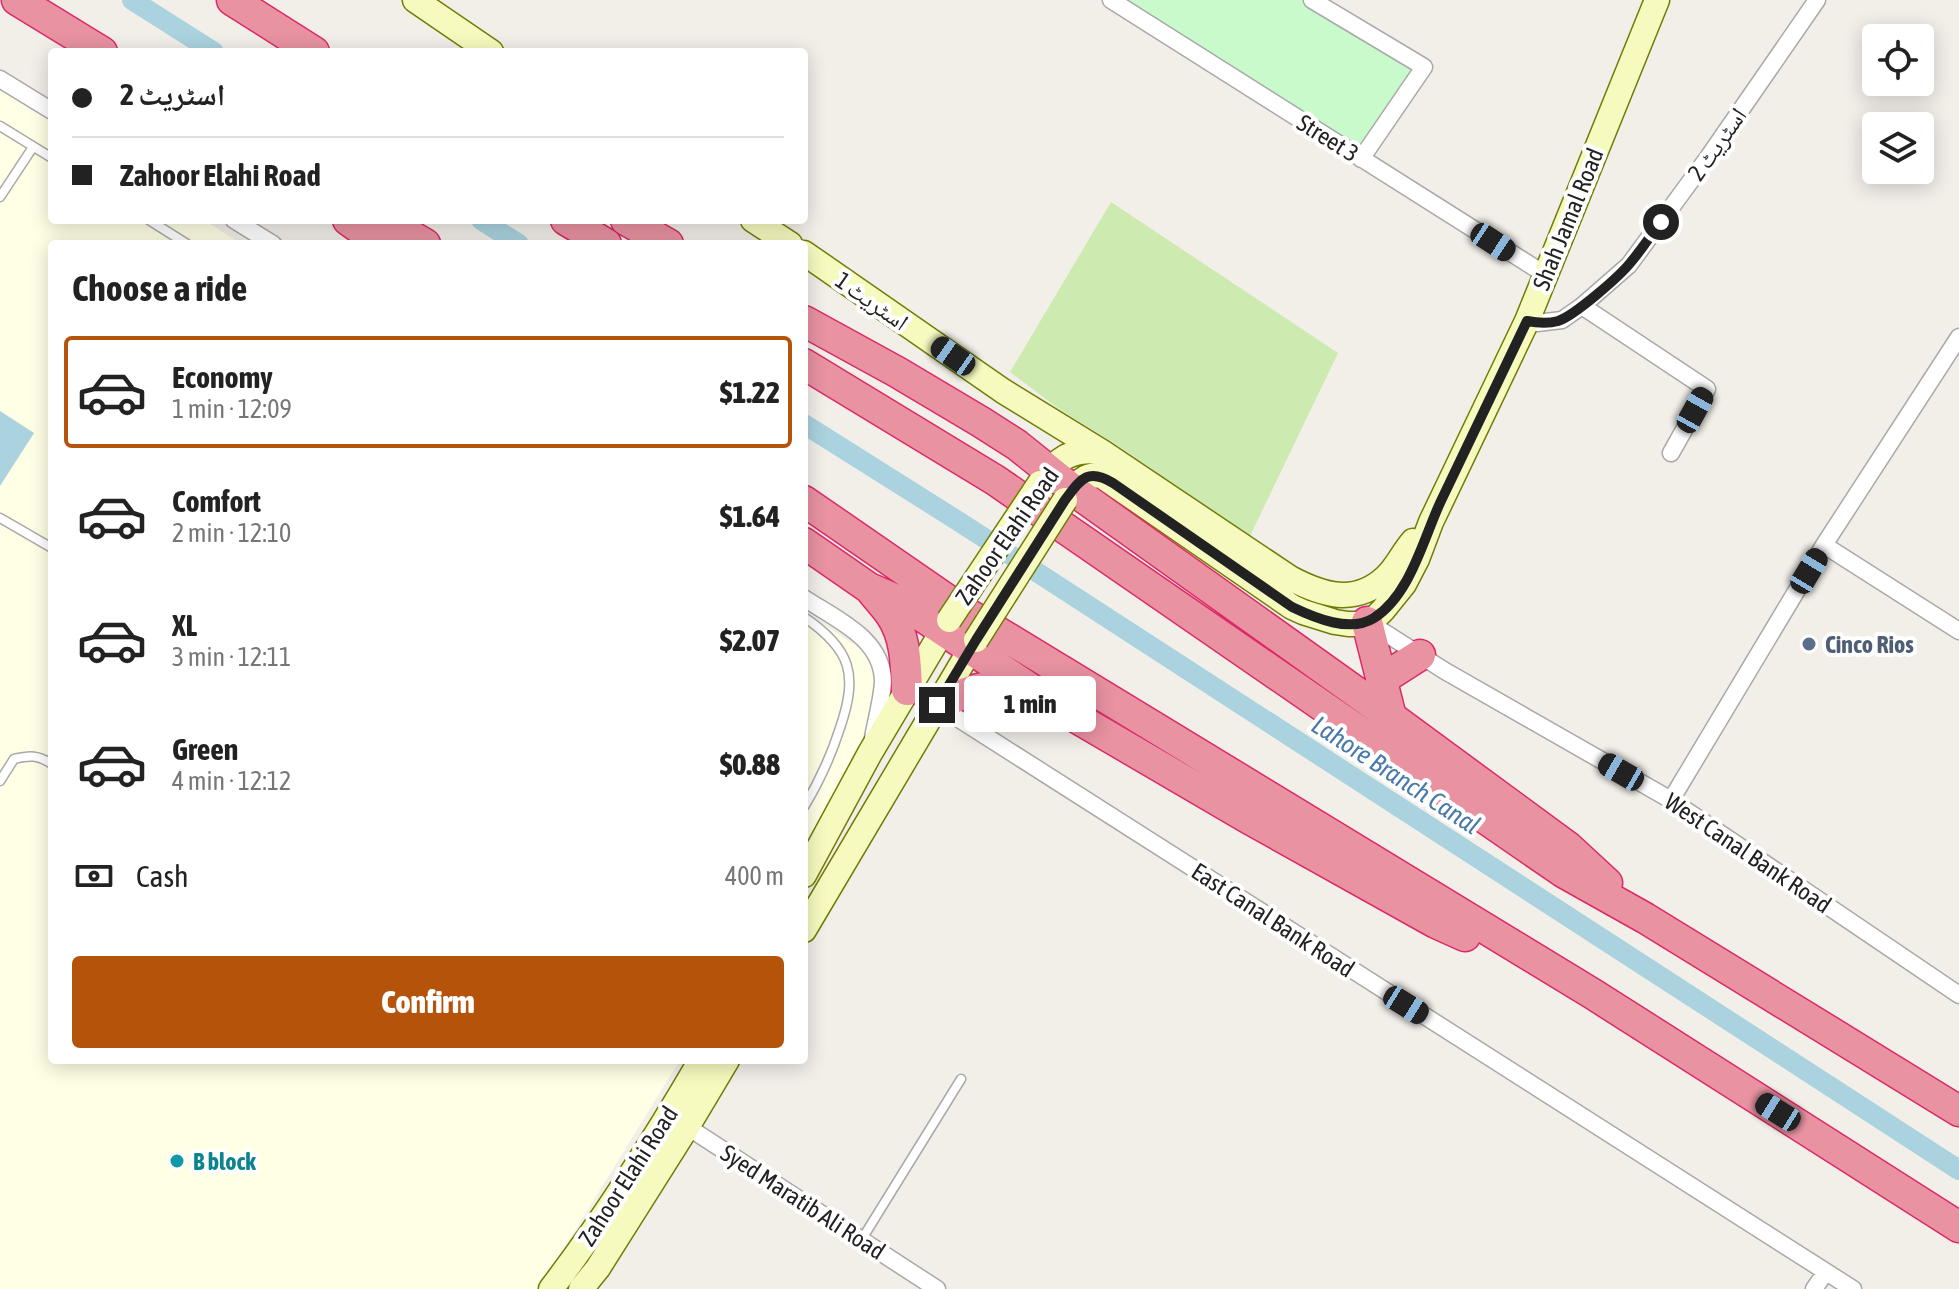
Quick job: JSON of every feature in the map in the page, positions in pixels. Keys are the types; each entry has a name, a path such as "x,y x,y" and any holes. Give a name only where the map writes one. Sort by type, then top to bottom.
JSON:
{"highway":[{"path":"17,0 95,48"},
{"path":"232,0 308,48"},
{"path":"354,224 376,240"},
{"path":"391,224 418,240"},
{"path":"573,224 599,240"},
{"path":"633,224 661,240"},
{"path":"808,323 897,372 1017,445 1044,476 1069,495 1391,717 1568,847 1645,918"},
{"path":"808,366 995,480 1563,872 1645,918 1959,1111"},
{"path":"808,504 965,612 1593,994 1959,1227"},
{"path":"808,546 869,588 946,625 1053,704 1248,818 1436,923 1593,994"},
{"path":"869,588 898,629 903,645 907,690"},
{"path":"1367,622 1391,717"},
{"path":"1381,680 1420,655"},
{"path":"937,705 980,688 992,687 1005,690 1031,705 1053,704"}],"main road":[{"path":"415,0 485,48"},
{"name":"Shah Jamal Road","path":"1431,522 1527,321 1657,0"},
{"path":"759,224 784,240"},
{"name":"اسٹریٹ 1","path":"808,256 1003,391 1102,452"},
{"path":"1044,476 1050,418"},
{"name":"Zahoor Elahi Road","path":"808,868 870,753 946,625 1044,476 1061,459 1078,452 1102,452"},
{"path":"1102,452 1290,578 1323,593 1349,595 1376,585 1431,522"},
{"path":"808,923 973,644 1069,495 1086,477 1102,476 1292,607 1348,624 1367,622 1383,610 1404,584 1431,522"},
{"name":"Zahoor Elahi Road","path":"581,1289 598,1268 678,1121 699,1064"},
{"name":"Zahoor Elahi Road","path":"551,1289 724,1064"}],"street":[{"name":"Street 3","path":"1111,0 1546,275"},
{"path":"1312,0 1424,67 1361,159"},
{"name":"اسٹریٹ 2","path":"1527,321 1549,323 1562,320 1629,265 1817,0"},
{"path":"0,79 48,109"},
{"path":"240,224 266,240"},
{"path":"1582,306 1707,389 1671,453"},
{"path":"1671,800 1824,545 1959,337"},
{"path":"1824,545 1959,631"},
{"path":"808,601 866,639 875,652 883,680 870,753"},
{"name":"West Canal Bank Road","path":"1367,622 1671,800 1959,995"},
{"name":"East Canal Bank Road","path":"937,705 1853,1289"},
{"name":"Syed Maratib Ali Road","path":"678,1121 937,1289"},
{"path":"1814,1289 1825,1273"}],"lane":[{"path":"0,126 48,156"},
{"path":"0,197 33,147"},
{"path":"155,224 181,240"},
{"path":"0,518 48,546"},
{"path":"808,620 842,654 850,679 850,695 833,751 808,800"},
{"path":"0,781 14,759 27,755 39,756 48,762"},
{"path":"862,1239 961,1079"}],"shaded area":[{"path":"0,87 48,118 48,224 210,224 235,240 48,240 48,1064 678,1064 539,1289 0,1289"},
{"path":"808,615 913,683 808,854"}],"green space":[{"path":"1111,0 1312,0 1424,67 1361,159"},
{"path":"1111,202 1338,353 1250,536 1059,409 1010,372"}],"water":[{"path":"0,411 34,433 0,486"}],"waterway":[{"name":"Lahore Branch Canal","path":"132,0 208,48"},
{"name":"Lahore Branch Canal","path":"487,224 513,240"},
{"name":"Lahore Branch Canal","path":"808,427 1959,1170"}],"place":[{"name":"Cinco Rios","path":"1809,644"},
{"name":"B block","path":"177,1161"}],"route":[{"path":"937,705 1065,500 1080,481 1093,475 1102,476 1113,483 1292,607 1348,624 1360,624 1376,617 1394,599 1417,559 1431,522 1527,321 1549,323 1562,320 1582,306 1629,265 1661,222"}]}
